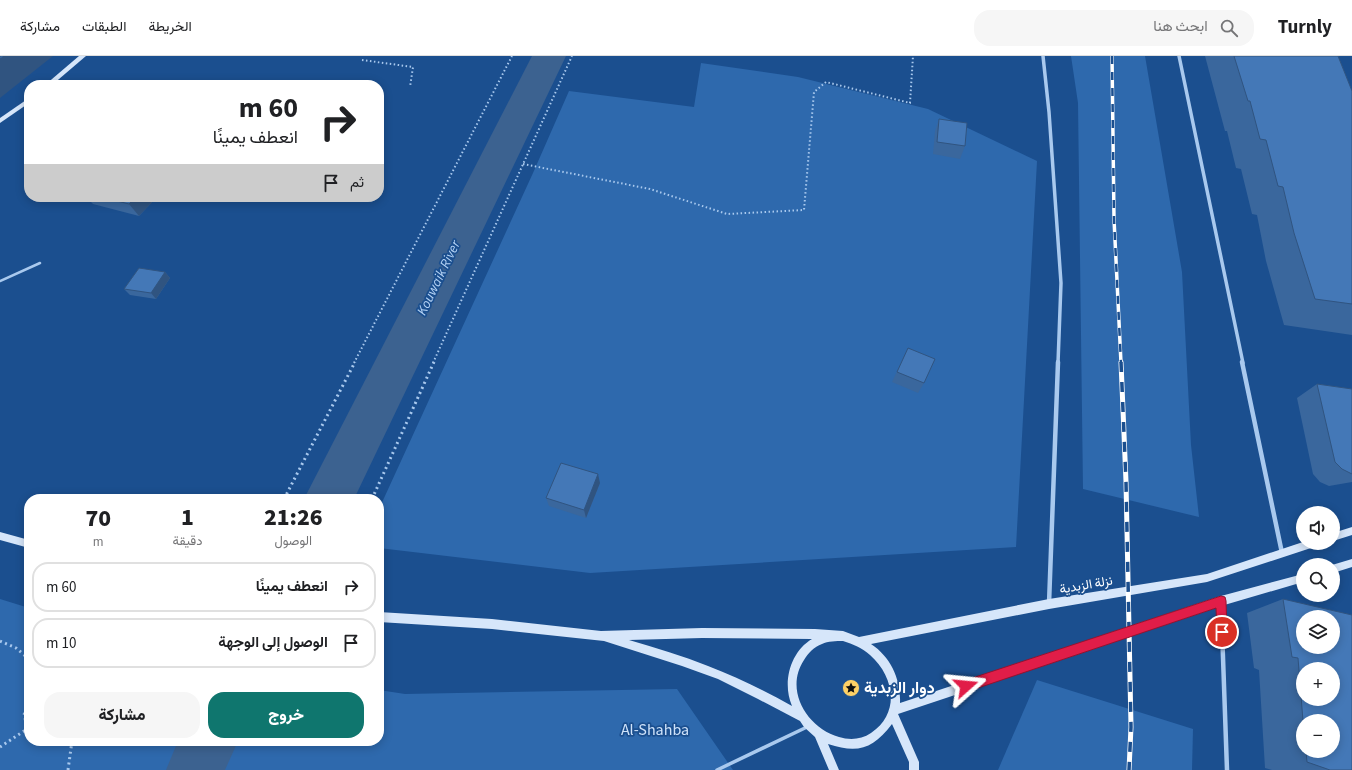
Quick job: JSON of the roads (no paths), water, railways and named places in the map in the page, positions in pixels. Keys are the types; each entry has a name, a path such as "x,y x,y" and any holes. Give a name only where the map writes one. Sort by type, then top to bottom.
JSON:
{"main road":[{"path":"54,80 83,56"},
{"path":"0,121 24,104"},
{"path":"1340,535 1352,531"},
{"path":"0,536 24,543"},
{"name":"نزلة الزبدية","path":"860,641 1049,604 1207,578 1296,549"},
{"path":"1340,567 1352,563"},
{"path":"893,712 1221,601 1296,580"},
{"path":"384,617 492,624 601,636 702,633 814,634 843,636 860,641 874,650 885,662 892,678 896,694 893,712 886,727 875,736 862,743 848,744 833,742 819,735 801,717 763,695 694,665 601,636"},
{"path":"801,717 794,700 792,683 794,667 802,653 813,643 828,637 843,636"},
{"path":"893,712 914,762 914,770"},
{"path":"819,735 834,770"}],"street":[{"path":"1043,56 1049,112 1061,283 1049,604"},
{"path":"1179,56 1282,553"},
{"path":"1221,601 1227,770"}],"lane":[{"path":"0,281 40,263"},
{"path":"717,770 809,726"}],"waterway":[{"name":"Kouwaik River","path":"331,494 549,56"},
{"name":"Kouwaik River","path":"195,770 207,746"}],"railway":[{"path":"1112,56 1114,219 1121,363"},
{"path":"1121,362 1126,482 1131,727 1129,770"}],"place":[{"name":"دوار الزبدية","path":"851,688"}],"park label":[{"name":"Al-Shahba","path":"655,730"}]}
